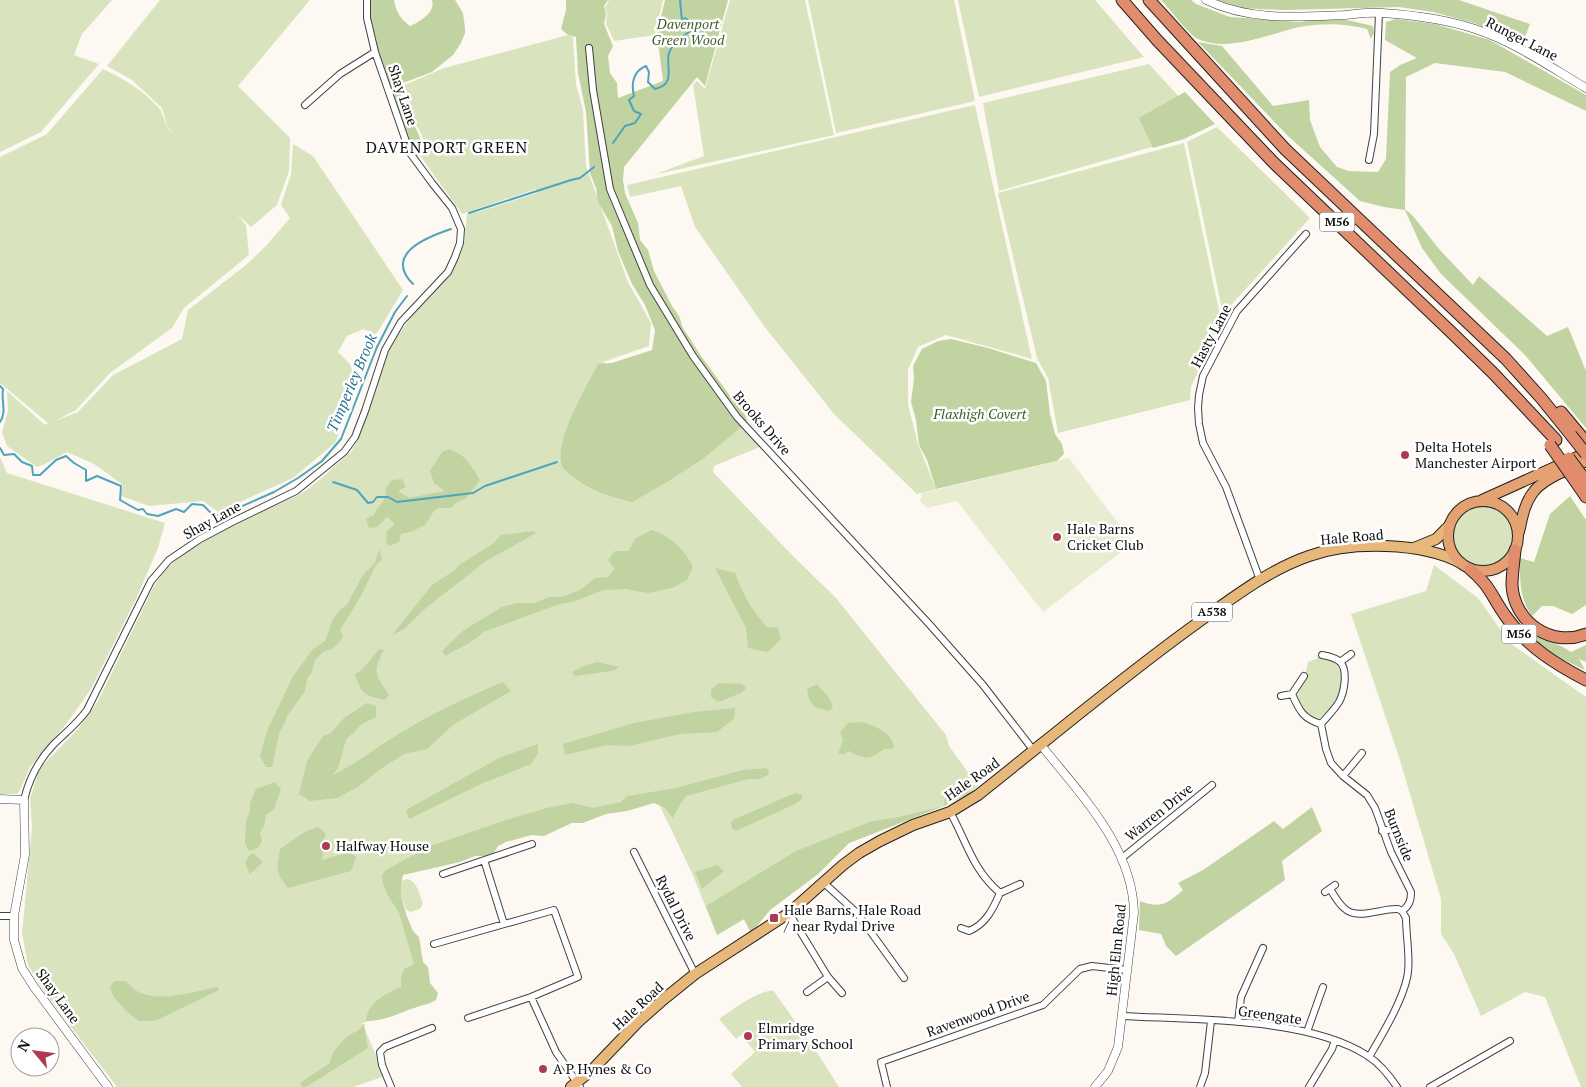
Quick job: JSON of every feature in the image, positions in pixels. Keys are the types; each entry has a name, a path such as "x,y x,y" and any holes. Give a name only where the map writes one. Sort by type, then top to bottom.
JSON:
{"highway":[{"name":"M56","path":"1122,0 1156,40 1274,163 1493,373 1536,420 1584,489"},
{"name":"M56","path":"1148,0 1285,149 1506,359 1574,433 1586,442"},
{"name":"M56","path":"1574,433 1586,453"},
{"name":"A538","path":"1449,526 1459,510 1466,505 1481,501 1586,453"},
{"path":"1515,550 1524,513 1533,492 1542,483 1586,462"},
{"path":"1481,501 1492,502 1503,507 1511,514 1516,524 1518,536"},
{"path":"1449,526 1448,542 1455,558 1466,566"},
{"name":"M56","path":"1515,550 1512,585 1520,612 1529,623 1549,636 1570,638 1586,634"},
{"name":"A538","path":"1466,566 1488,571 1511,558 1515,550"},
{"name":"M56","path":"1466,566 1482,579 1520,635 1541,654 1586,680"}],"main road":[{"name":"Hale Road","path":"1413,548 1436,539 1449,526"},
{"name":"Hale Road","path":"576,1085 638,1022 696,974 789,914 843,865 880,841 913,825 950,812 978,795 1162,649 1260,580 1309,556 1324,552 1372,547 1413,548 1447,556 1466,566"}],"street":[{"name":"Shay Lane","path":"108,1087 22,968 14,940 14,916 25,855 24,800 28,784 38,762 76,724 87,710 151,581 169,560 200,539 296,491 344,452 355,437 362,420 385,350 401,322 448,272 455,257 460,243 461,229 452,208 410,153 375,52 366,18 367,0"},
{"name":"Runger Lane","path":"1206,0 1222,8 1284,18 1379,13 1444,21 1476,29 1509,44 1586,88"},
{"path":"1369,160 1374,134 1379,13"},
{"name":"Brooks Drive","path":"589,48 593,90 610,189 650,285 693,356 737,417 930,624 1037,748"},
{"path":"306,105 340,74 375,52"},
{"name":"Hasty Lane","path":"1260,580 1226,488 1203,443 1198,424 1199,395 1206,369 1237,311 1306,234"},
{"path":"1340,662 1351,654"},
{"path":"1292,694 1298,708 1309,721 1321,724 1334,708 1342,695 1344,670 1340,662 1322,655"},
{"path":"1281,696 1292,694 1304,676"},
{"name":"Burnside","path":"1321,724 1331,763 1367,796 1375,808 1382,831 1410,892 1411,900 1408,907 1402,911"},
{"name":"High Elm Road","path":"1037,748 1094,813 1112,840 1122,858 1134,896 1134,913 1118,1047 1108,1071 1095,1087"},
{"path":"1343,776 1362,753"},
{"name":"Warren Drive","path":"1122,858 1212,786"},
{"path":"0,799 24,800"},
{"path":"950,812 975,865 987,882 1000,893"},
{"path":"1382,831 1393,829"},
{"path":"443,874 532,844"},
{"name":"Rydal Drive","path":"634,852 696,974"},
{"path":"484,860 504,924"},
{"path":"824,883 857,913 904,978"},
{"path":"961,928 969,931 983,921 991,913 1000,893 1020,884"},
{"path":"1330,889 1349,912 1358,914 1394,909 1402,911 1406,918 1408,972 1405,986 1369,1057"},
{"path":"434,944 554,910 578,977 531,997 468,1018"},
{"path":"789,914 828,977 842,993"},
{"path":"0,916 14,916"},
{"path":"1238,1022 1241,997 1263,948"},
{"name":"Ravenwood Drive","path":"887,1087 881,1062 1043,1005 1080,969 1092,966 1127,970"},
{"path":"807,992 828,977"},
{"path":"1307,1032 1323,987"},
{"path":"531,997 556,1052 576,1085"},
{"name":"Greengate","path":"1122,1016 1238,1022 1307,1032 1335,1040 1369,1057 1385,1070 1397,1087"},
{"path":"1200,1087 1205,1073 1212,1021"},
{"path":"391,1087 382,1065 380,1052 386,1047 432,1028"},
{"path":"1309,1087 1332,1049 1335,1040"},
{"path":"1430,1087 1510,1041"}],"green space":[{"path":"0,0 112,0 82,34 74,55 99,64 41,132 0,152"},
{"path":"160,0 310,0 238,86 290,138 289,171 277,205 251,227 236,213 246,225 249,255 184,308 172,328 110,373 76,410 55,421 78,412 113,375 182,339 188,310 246,265 266,246 290,218 281,205 291,174 293,144 313,156 403,290 376,335 364,329 347,336 338,352 350,364 357,384 335,443 293,478 218,512 203,501 149,506 121,496 123,485 94,464 67,452 37,467 7,446 2,432 8,411 7,391 45,425 48,423 0,383 0,157 47,134 103,69 133,85 146,95 160,110 167,127 173,134 167,125 162,108 132,80 107,66"},
{"path":"367,0 394,0 399,14 410,26 422,19 432,9 432,0 455,0 463,13 465,33 453,55 432,72 403,83 399,87 404,108 416,128 421,143 422,150 414,158 375,52"},
{"name":"Davenport Green Wood","path":"566,0 608,0 604,6 606,15 604,24 613,46 608,56 610,73 617,83 618,98 663,81 657,33 665,0 728,0 705,86 697,77 624,167 623,180 625,193 638,223 640,240 648,250 654,271 679,316 683,328 747,419 744,425 704,458 632,502 608,495 585,485 563,468 561,458 566,431 598,364 612,363 652,350 655,330 645,305 632,284 618,251 612,226 598,202 596,188 590,173 586,112 578,73 576,37 568,35 561,29 566,10"},
{"path":"609,0 663,0 655,35 614,41 606,24 607,14 605,8"},
{"path":"730,0 805,0 834,135 653,175 704,156 693,85 697,81 705,89"},
{"path":"808,0 954,0 975,101 836,133"},
{"path":"958,0 1095,0 1144,57 979,97"},
{"path":"1161,0 1191,0 1196,4 1230,17 1300,22 1347,20 1373,26 1374,33 1371,39 1367,29 1333,24 1316,25 1299,27 1248,41 1222,44 1210,43 1194,37"},
{"path":"1215,0 1459,0 1530,24 1524,39 1513,40 1474,23 1433,12 1399,7 1286,10 1237,8"},
{"path":"1396,19 1435,24 1490,40 1586,95 1586,111 1505,72 1435,63 1406,77 1405,209 1473,285 1479,276 1547,336 1568,327 1586,371 1586,428 1525,355 1441,274 1422,248 1405,210 1360,201 1288,136 1198,42 1222,46 1273,106 1309,100 1310,120 1320,147 1337,167 1349,171 1378,172 1386,159 1390,72 1400,65 1417,58 1385,40 1386,22"},
{"path":"568,35 573,37 576,84 583,110 586,166 628,282 651,323 649,346 603,362 621,372 683,348 762,446 714,466 713,472 836,598 946,735 949,746 978,786 970,793 944,806 849,843 818,874 770,910 751,933 744,919 717,935 692,873 657,800 631,810 625,808 569,821 392,875 432,1002 362,1023 385,1076 353,1087 117,1087 45,993 28,965 22,934 32,827 30,799 38,773 43,765 78,729 98,701 155,584 166,569 185,553 227,528 301,494 351,452 358,440 387,353 393,342 421,304 453,268 460,254 464,244 467,214 537,193 536,189 462,214 421,157 424,150 423,137 404,104 402,86 444,68"},
{"path":"1149,64 1181,99 1155,146 999,191 983,103"},
{"path":"1185,92 1215,124 1184,139 1153,148 1139,118"},
{"path":"975,105 1032,359 946,335 918,347 908,370 908,404 918,444 936,489 917,494 834,414 764,326 695,227 681,186 630,197 627,185"},
{"path":"1217,127 1310,218 1223,314 1187,142"},
{"path":"1184,143 1221,320 1191,387 1190,400 1058,433 1048,378 1037,358 998,193"},
{"name":"Flaxhigh Covert","path":"951,339 1036,363 1046,381 1050,414 1055,434 1062,444 1064,454 1057,461 936,489 927,460 919,445 916,420 911,402 914,379 913,366 922,349 938,341"},
{"path":"449,449 464,458 471,465 480,480 465,499 457,502 451,508 439,508 434,511 425,525 401,534 399,542 389,546 386,541 387,531 395,524 387,517 377,527 369,528 366,519 374,515 384,500 385,489 392,480 402,479 406,487 398,491 409,498 445,491 434,483 430,471 442,452"},
{"path":"0,457 7,473 165,523 158,548 136,599 91,689 67,723 30,767 17,794 0,794"},
{"name":"Hale Barns Cricket Club","path":"1069,458 1133,543 1043,612 957,501 927,508 920,501 922,493"},
{"path":"1570,496 1586,520 1586,605 1572,614 1553,606 1542,606 1532,616 1522,595 1520,558 1534,562 1550,514"},
{"path":"1477,505 1489,505 1500,510 1508,518 1513,529 1511,547 1500,560 1489,565 1477,565 1466,560 1458,552 1453,541 1453,529 1458,518 1466,510"},
{"path":"652,530 671,540 689,560 693,566 687,580 672,588 648,593 625,589 604,590 483,632 471,642 446,656 442,651 464,630 502,607 517,603 535,603 549,597 562,597 580,590 595,578 608,577 615,569 608,560 615,551 628,551 636,538"},
{"path":"533,531 536,533 486,561 427,607 404,629 392,635 432,585 455,570 459,565 494,543 501,535"},
{"path":"379,549 382,559 376,565 361,596 340,630 343,636 340,642 332,649 323,652 315,660 312,672 307,679 305,691 288,715 279,734 272,767 266,767 260,756 267,731 293,676 313,649 325,641 333,619 347,605 362,576 375,563"},
{"path":"1434,565 1478,598 1510,643 1586,697 1586,1087 1581,1087 1545,997 1525,992 1481,1016 1454,954 1441,934 1441,899 1399,757 1351,614 1426,591"},
{"path":"715,568 735,573 744,595 756,614 767,627 778,628 781,639 768,652 748,648 746,628"},
{"path":"1522,629 1560,645 1571,652 1586,645 1586,662 1579,659 1585,670 1549,653"},
{"path":"379,649 384,650 378,664 377,674 389,695 385,700 365,693 359,686 355,674 362,670"},
{"path":"1318,658 1330,660 1338,666 1341,684 1333,705 1318,719 1306,715 1297,696 1304,682 1308,662"},
{"path":"597,662 620,667 612,671 575,676 572,672 581,667"},
{"path":"503,682 511,691 453,725 427,749 404,754 379,770 358,787 337,798 310,801 299,794 307,761 323,736 331,733 344,718 367,703 376,706 376,717 362,724 346,740 338,768 333,775 427,718"},
{"path":"718,683 742,684 746,688 741,693 718,702 711,697 711,690"},
{"path":"817,684 829,698 833,707 829,711 815,706 809,699 807,689"},
{"path":"735,708 734,719 717,732 680,734 629,746 607,745 565,755 563,744 634,723 694,712"},
{"path":"864,722 887,734 894,747 884,749 867,758 849,751 844,754 838,753 843,741 840,732 848,723"},
{"path":"538,744 538,753 531,764 481,784 409,819 406,810 499,758"},
{"path":"766,768 769,770 768,775 760,779 748,779 686,796 673,818 665,808 654,803 627,811 606,814 583,823 572,823 544,836 532,835 506,842 498,846 494,853 487,856 475,856 460,862 403,875 401,895 406,914 413,931 419,937 423,962 428,967 430,983 438,993 436,1000 432,1002 386,1018 366,1021 367,1014 378,1000 401,987 404,969 414,964 399,913 387,894 383,883 382,875 386,870 428,847 547,808 572,803 593,808 621,802 627,796 676,788 743,770"},
{"path":"275,782 281,789 274,809 266,815 264,826 260,833 262,841 258,848 249,851 245,843 246,821 250,811 250,803 256,789"},
{"path":"964,787 970,793 944,806 945,798"},
{"path":"795,793 802,795 802,799 795,804 736,831 732,828 731,822 735,819"},
{"path":"944,806 849,843 818,874 770,910 751,933 744,919 717,935 706,906 796,851 872,821 895,818"},
{"path":"1312,807 1322,831 1282,861 1285,880 1176,956 1166,946 1161,934 1139,930 1140,901 1153,905 1168,902 1183,890 1178,883 1203,870 1274,821 1283,829"},
{"path":"318,827 326,834 321,846 322,860 349,852 356,857 351,871 288,888 278,870 280,849 306,831"},
{"path":"253,853 263,862 250,874 245,863"},
{"path":"717,865 724,871 702,889 695,872"},
{"path":"407,879 416,885 423,904 420,909 411,912 406,910 398,885"},
{"path":"115,981 126,981 143,994 153,996 175,996 218,987 219,990 155,1021 139,1021 126,1011 113,996 110,986"},
{"name":"Elmridge Primary School","path":"773,990 839,1087 742,1087 731,1074 755,1052 741,1035 736,1039 719,1019 758,994"},
{"path":"364,1023 368,1048 306,1087 302,1087 300,1083 330,1063 334,1051 339,1045 348,1036 359,1030"}],"waterway":[{"name":"Timperley Brook","path":"613,143 625,126 635,123 641,114 634,111 629,100 634,96 633,83 638,71 646,66 649,72 648,82 655,89 662,87 668,79 668,58 671,49 692,30 692,23 685,18 682,21 680,0"},
{"name":"Timperley Brook","path":"469,213 580,178 594,167"},
{"name":"Timperley Brook","path":"413,284 405,273 403,264 406,256 412,248 421,242 451,229"},
{"name":"Timperley Brook","path":"0,448 4,455 14,454 22,462 32,466 33,475 40,475 56,460 66,456 86,470 86,481 97,476 121,486 120,500 138,510 143,509 147,514 158,516 176,509 184,512 192,504 203,505 211,513 220,516 274,492 298,478 322,461 341,439 377,347 395,312 407,296"},
{"name":"Timperley Brook","path":"0,386 3,389 3,410 0,422"},
{"path":"333,482 357,490 368,503 373,502 377,497 388,497 397,502 473,493 485,486 557,462"}],"place":[{"name":"Delta Hotels Manchester Airport","path":"1405,455"},
{"name":"Hale Barns Cricket Club","path":"1057,537"},
{"name":"Halfway House","path":"326,846"},
{"name":"Hale Barns, Hale Road / near Rydal Drive","path":"774,918"},
{"name":"Elmridge Primary School","path":"748,1036"},
{"name":"A P Hynes & Co","path":"543,1069"}],"district":[{"name":"DAVENPORT GREEN","path":"447,147"}]}
